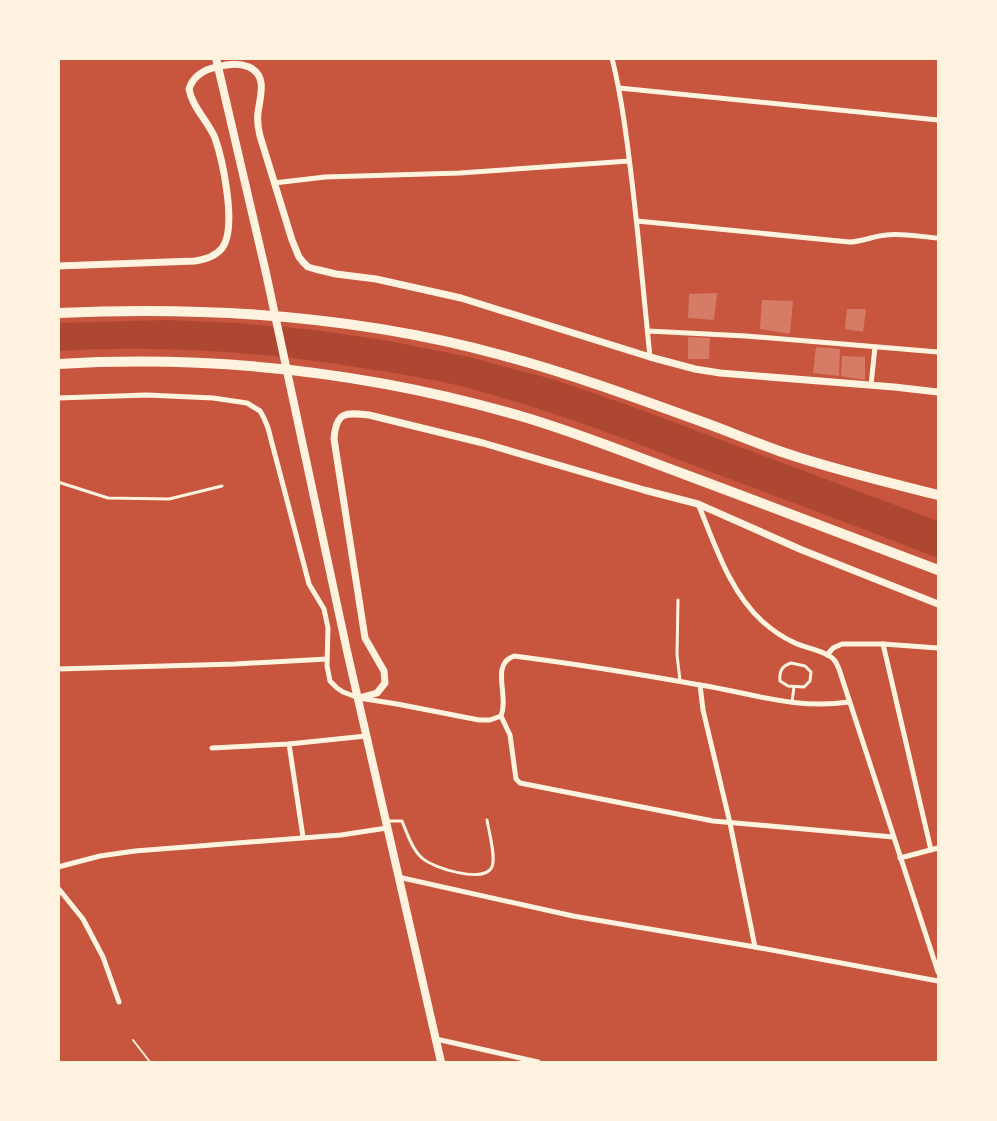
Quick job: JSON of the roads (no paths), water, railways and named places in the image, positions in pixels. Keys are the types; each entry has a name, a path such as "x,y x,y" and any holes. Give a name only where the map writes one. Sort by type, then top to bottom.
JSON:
{"highway":[{"path":"58,313 116,310 235,313 344,324 413,334 500,354 598,384 783,452 827,466 939,495"},
{"path":"58,364 176,362 275,369 373,381 460,400 518,415 612,446 939,570"}],"main road":[{"path":"217,62 294,398 366,736 441,1062"}],"street":[{"path":"612,58 619,88 637,221 650,357"},
{"path":"58,266 195,261 213,256 222,248 228,226 228,203 223,171 214,137 189,89 194,78 217,62 240,64 258,73 261,80 258,128 295,250 308,267 330,273 387,281 461,298 695,369 939,392"},
{"path":"619,88 939,120"},
{"path":"274,183 325,177 460,173 629,161"},
{"path":"637,221 849,242 897,234 939,238"},
{"path":"648,331 746,336 939,352"},
{"path":"871,385 874,347"},
{"path":"58,398 147,395 213,398 247,403 260,411 268,428 309,584 324,609 328,628 327,673 330,681 337,688 358,698 479,720 490,720 501,716"},
{"path":"358,698 377,693 385,683 384,671 365,638 334,439 338,419 345,414 369,415 483,443 698,504 802,550 939,604"},
{"path":"698,504 726,572 747,604 761,620 795,643 834,659 938,971"},
{"path":"827,655 833,648 842,644 939,648"},
{"path":"883,644 931,850"},
{"path":"849,702 808,705 700,685 514,656 503,662 502,670 501,716 510,735 516,779 520,783 730,823 893,837"},
{"path":"58,669 327,659"},
{"path":"700,685 703,710 730,823 754,947"},
{"path":"212,748 289,744 366,736"},
{"path":"289,744 303,837"},
{"path":"58,867 135,850 363,832 386,824"},
{"path":"900,858 939,848"},
{"path":"398,877 573,916 939,981"},
{"path":"58,888 82,919 103,957 119,1002"},
{"path":"436,1039 538,1062"}],"lane":[{"path":"58,482 108,498 169,499 222,486"},
{"path":"678,600 677,655 681,682"},
{"path":"791,663 805,666 811,672 807,685 794,687 783,684 779,675 783,667 791,663"},
{"path":"792,702 794,687"},
{"path":"386,824 402,821 416,851 424,860 458,873 484,874 489,872 493,863 487,820"}]}
